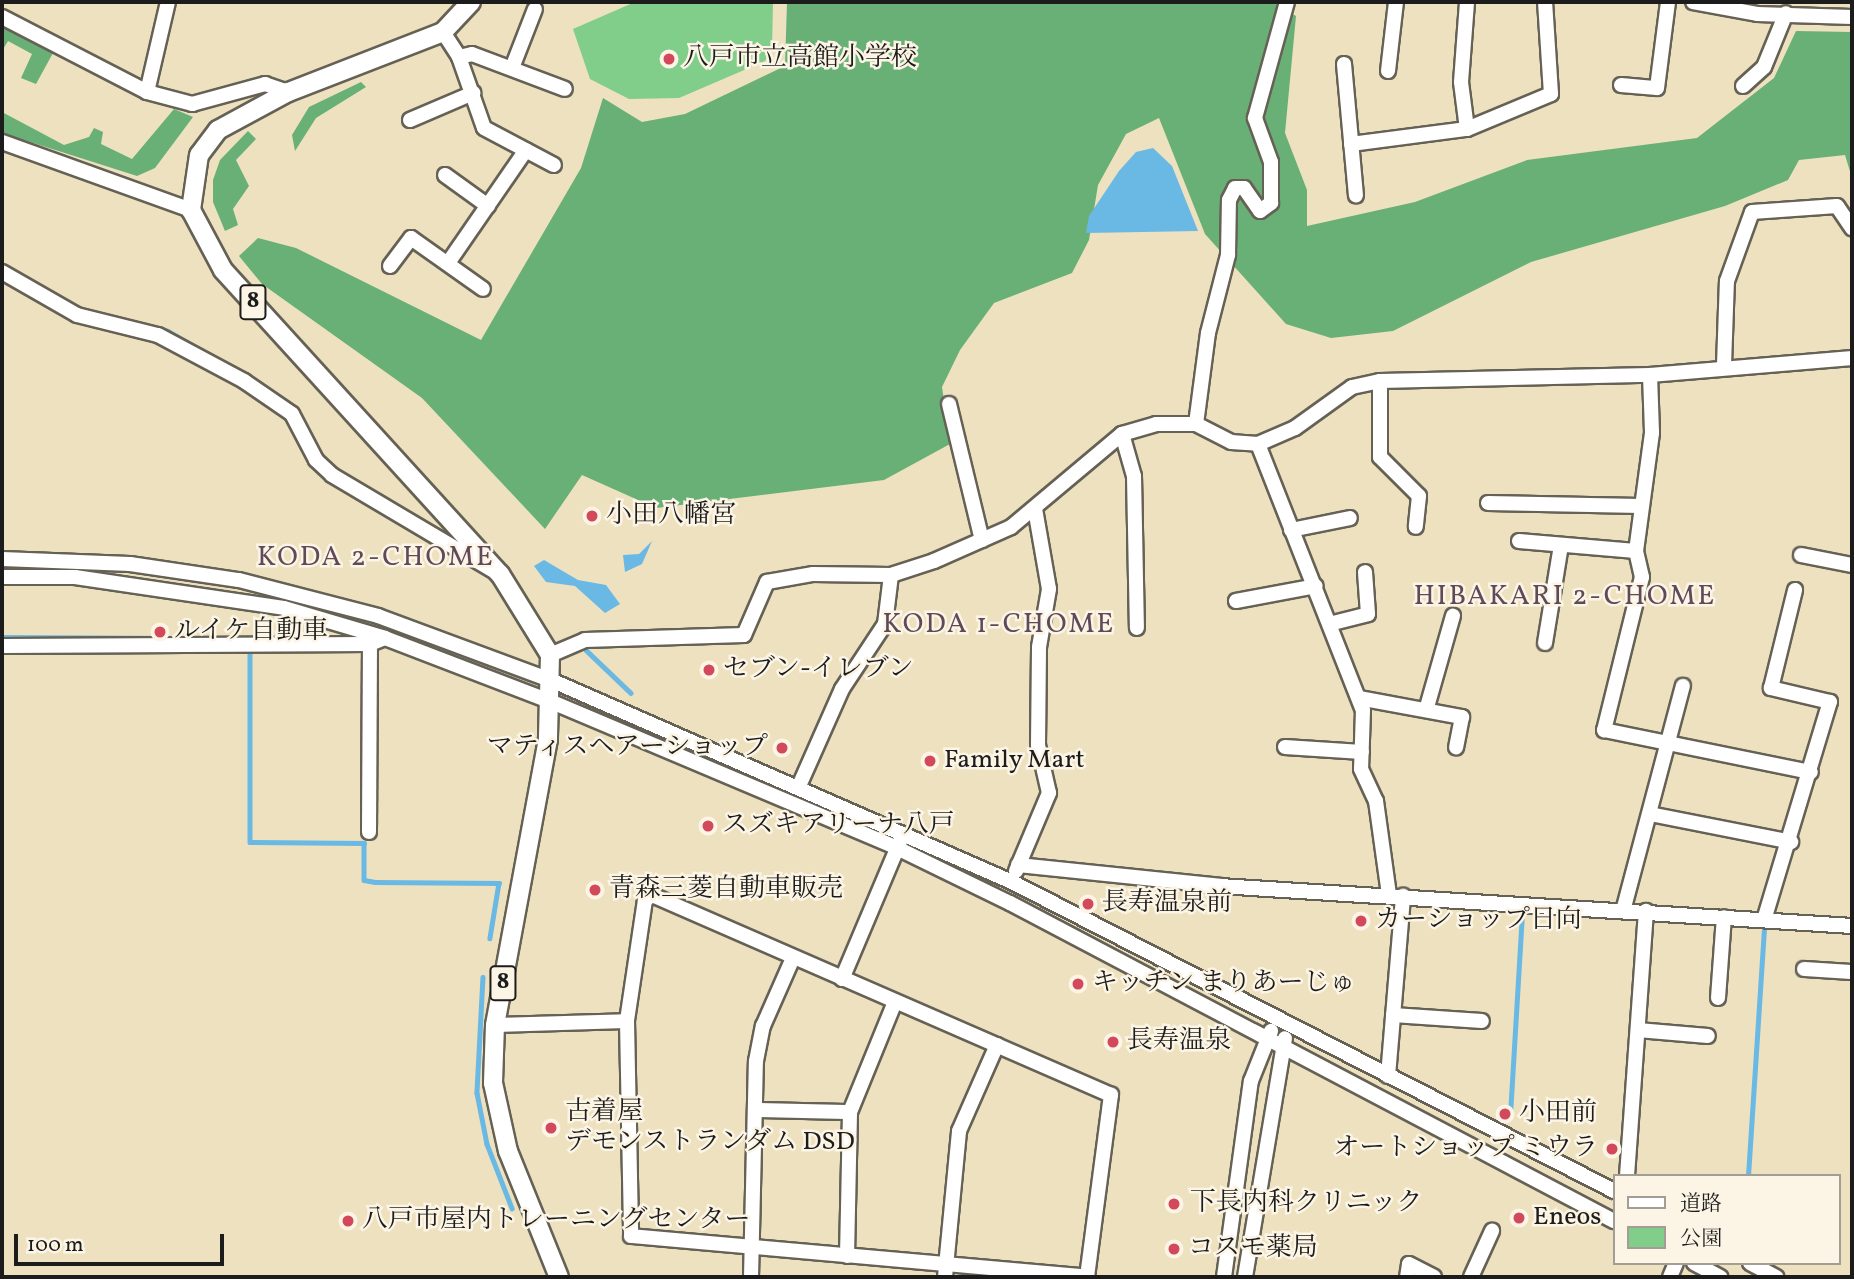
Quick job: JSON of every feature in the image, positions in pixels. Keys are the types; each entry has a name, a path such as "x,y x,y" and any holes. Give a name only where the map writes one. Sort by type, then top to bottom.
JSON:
{"main road":[{"path":"191,210 199,155 218,130 288,92 443,32 471,2"},
{"name":"8","path":"191,210 223,270 500,574 550,655 554,681 552,702 495,1025 494,1083 508,1151 559,1277"}],"street":[{"path":"147,92 168,2"},
{"path":"1196,424 1208,333 1228,255 1229,200 1235,188 1244,188 1260,211 1271,203 1271,162 1255,118 1287,2"},
{"path":"1388,71 1396,2"},
{"path":"1467,2 1461,82 1467,129"},
{"path":"1351,144 1467,129 1551,94 1545,2"},
{"path":"1620,85 1657,88 1668,2"},
{"path":"1693,2 1786,13 1804,7 1852,17"},
{"path":"512,68 534,9"},
{"path":"1743,86 1763,67 1786,13"},
{"path":"2,17 147,92 192,104 265,84 288,92"},
{"path":"443,32 459,57 474,93 484,128 554,165"},
{"path":"459,57 472,54 565,89"},
{"path":"1344,64 1356,195"},
{"path":"410,120 474,93"},
{"path":"2,142 191,210"},
{"path":"448,263 526,150"},
{"path":"445,175 488,206"},
{"path":"1724,365 1727,281 1752,212 1837,206 1852,228"},
{"path":"390,266 411,238 483,289"},
{"path":"2,272 77,316 158,335 244,381 292,414 316,460 332,475 500,574"},
{"path":"550,655 585,639 626,636 733,639 744,635 767,582 777,578 891,575 982,540 1035,509 1122,433 1156,424 1196,424 1231,442 1258,444 1295,428 1352,387 1380,381 1650,375 1724,365 1852,358"},
{"path":"1650,375 1652,433 1636,551 1642,577 1604,730 1811,772"},
{"path":"1380,381 1380,457 1419,496 1416,527"},
{"path":"949,404 982,540"},
{"path":"1122,433 1135,489 1137,628"},
{"path":"1258,444 1291,530 1333,623 1359,698 1361,769 1376,801 1396,895 1393,1015 1388,1076"},
{"path":"1488,503 1640,506"},
{"path":"1012,882 1049,793 1038,744 1039,647 1049,589 1035,509"},
{"path":"1291,530 1350,518"},
{"path":"1519,541 1636,551"},
{"path":"1545,643 1561,545"},
{"path":"1801,555 1852,565"},
{"path":"2,559 130,564 263,585 378,615 554,681 905,832 1012,882 1283,1024 1612,1190"},
{"path":"1333,623 1368,614 1365,572"},
{"path":"799,786 842,689 884,624 891,575"},
{"path":"2,577 191,591 284,608 385,638 552,702 897,848 1286,1046 1612,1219"},
{"path":"1236,601 1316,586"},
{"path":"1763,920 1791,842 1830,702 1771,688 1795,590"},
{"path":"1427,707 1453,616"},
{"path":"2,646 370,645 385,638"},
{"path":"369,832 370,645"},
{"path":"1623,911 1683,686"},
{"path":"1359,698 1427,707 1462,717 1456,747"},
{"path":"1285,747 1362,752"},
{"path":"1650,814 1791,842"},
{"path":"842,979 905,832"},
{"path":"1018,865 1206,885 1852,926"},
{"path":"652,895 793,958 1111,1096 1087,1277 946,1271 847,1256 631,1236 628,1021 645,900 652,895"},
{"path":"1628,1174 1646,911"},
{"path":"1718,998 1724,917"},
{"path":"751,1277 755,1110 763,1026 793,958"},
{"path":"1804,968 1852,972"},
{"path":"847,1256 850,1112 895,1002"},
{"path":"1393,1015 1482,1021"},
{"path":"495,1025 628,1021"},
{"path":"1224,1277 1251,1081 1264,1035 1283,1024"},
{"path":"1245,1277 1273,1085 1286,1046 1283,1024"},
{"path":"1638,1030 1708,1036"},
{"path":"946,1271 959,1131 997,1045"},
{"path":"755,1110 850,1112"},
{"path":"1471,1277 1492,1231"},
{"path":"1406,1277 1409,1264 1434,1277"},
{"path":"1698,1265 1720,1277"},
{"path":"1754,1265 1776,1277"}],"green space":[{"name":"八戸市立高館小学校","path":"635,2 773,2 772,49 765,61 679,98 629,99 590,79 573,29"},
{"path":"787,2 1272,2 1296,16 1285,133 1307,190 1307,226 1415,202 1527,160 1697,138 1774,78 1796,31 1852,32 1852,178 1845,155 1799,160 1788,180 1725,206 1531,262 1393,331 1331,338 1286,324 1205,234 1159,118 1126,134 1098,185 1089,240 1072,273 994,303 960,350 942,387 950,444 884,480 656,508 582,475 545,529 422,398 262,284 239,256 258,238 296,248 481,340 581,168 603,98 642,122 685,114 785,66"},
{"path":"2,26 53,53 36,84 21,78 32,54 8,41 2,51"},
{"path":"361,82 366,87 316,118 295,151 292,135 309,107"},
{"path":"174,109 193,117 155,168 137,176 2,133 2,112 64,145 89,137 94,128 103,132 101,144 132,159"},
{"path":"248,131 256,139 236,160 249,186 233,209 238,225 225,231 213,202 213,180 220,160"}],"water":[{"path":"1153,148 1172,166 1198,231 1086,233 1089,216 1119,171 1136,152"},
{"path":"652,541 642,564 625,572 623,555 639,554"},
{"path":"544,560 578,580 606,585 620,604 605,613 575,586 546,582 534,566"}],"waterway":[{"path":"128,321 168,331 258,383"},
{"path":"284,401 297,412"},
{"path":"2,637 225,638"},
{"path":"250,648 250,842 364,843 364,880 375,882 499,883 490,938"},
{"path":"586,650 631,693"},
{"path":"1510,1115 1522,915"},
{"path":"1748,1174 1764,930"},
{"path":"483,977 477,1093 487,1144 512,1208"}],"place":[{"name":"八戸市立高館小学校","path":"669,59"},
{"name":"小田八幡宮","path":"592,516"},
{"name":"ルイケ自動車","path":"160,632"},
{"name":"セブン-イレブン","path":"709,670"},
{"name":"マティスヘアーショップ","path":"782,748"},
{"name":"Family Mart","path":"930,761"},
{"name":"スズキアリーナ八戸","path":"708,826"},
{"name":"青森三菱自動車販売","path":"595,890"},
{"name":"長寿温泉前","path":"1088,904"},
{"name":"カーショップ日向","path":"1361,921"},
{"name":"キッチン まりあーじゅ","path":"1078,984"},
{"name":"長寿温泉","path":"1113,1042"},
{"name":"小田前","path":"1505,1114"},
{"name":"古着屋 デモンストランダム DSD","path":"551,1128"},
{"name":"オートショップ ミウラ","path":"1612,1149"},
{"name":"下長内科クリニック","path":"1174,1204"},
{"name":"Eneos","path":"1519,1218"},
{"name":"八戸市屋内トレーニングセンター","path":"348,1221"},
{"name":"コスモ薬局","path":"1174,1249"}],"district":[{"name":"KODA 2-CHOME","path":"376,558"},
{"name":"HIBAKARI 2-CHOME","path":"1565,597"},
{"name":"KODA 1-CHOME","path":"999,625"}]}
